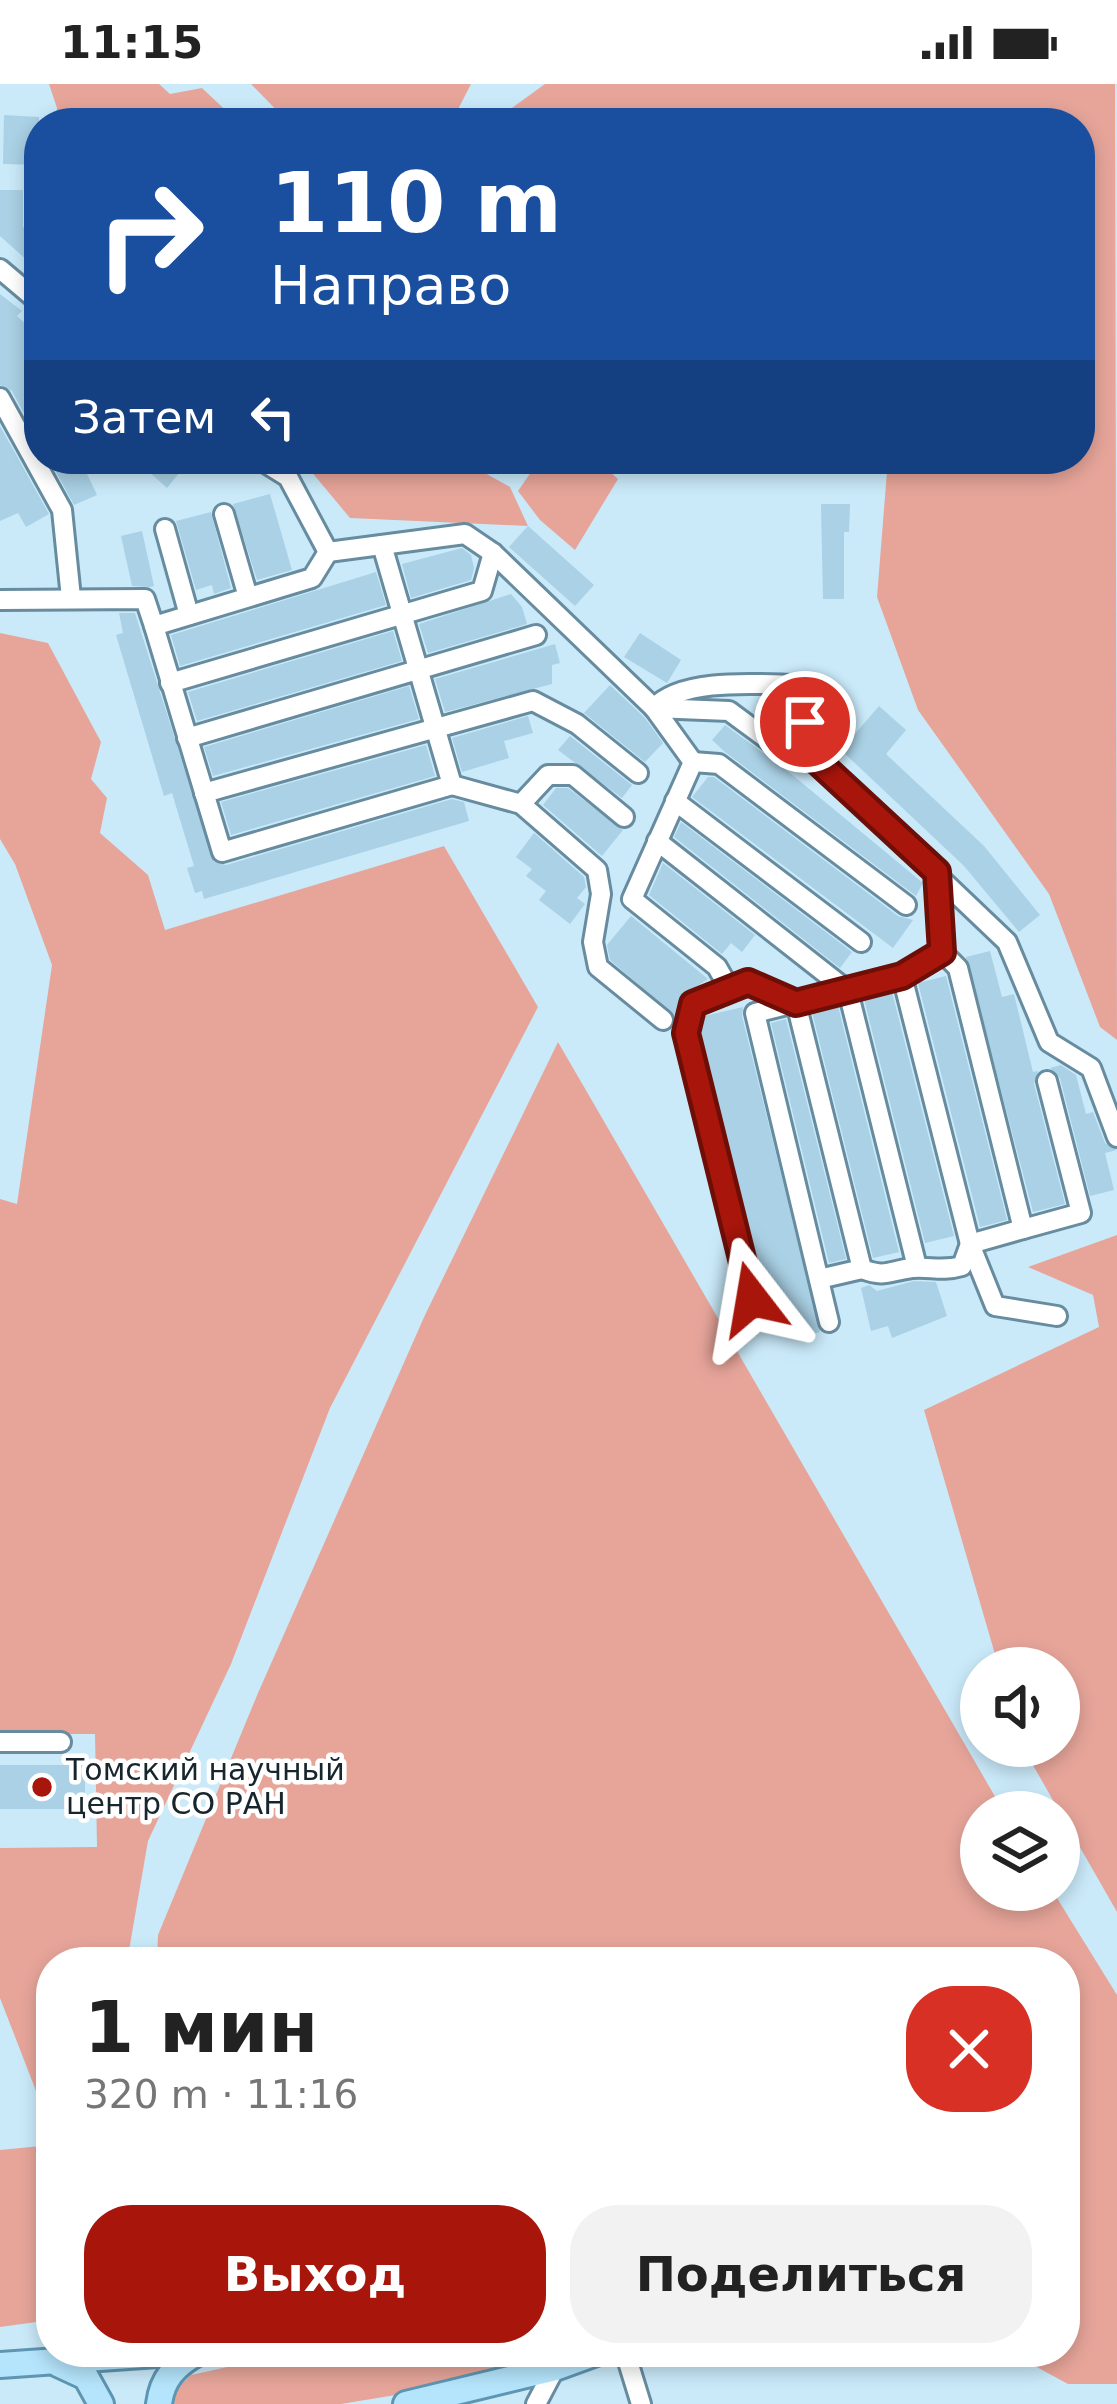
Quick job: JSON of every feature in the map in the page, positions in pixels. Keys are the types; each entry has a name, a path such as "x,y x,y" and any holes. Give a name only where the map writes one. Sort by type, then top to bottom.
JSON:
{"main road":[{"path":"0,2365 36,2364"},
{"path":"64,2367 86,2378 101,2404"},
{"path":"159,2404 161,2387 179,2367"},
{"path":"406,2404 555,2368"}],"street":[{"path":"0,269 24,289"},
{"path":"0,398 24,441"},
{"path":"42,474 62,510 71,598"},
{"path":"283,474 328,552"},
{"path":"224,514 248,597"},
{"path":"165,529 189,616"},
{"path":"328,552 465,534 493,553 654,708 693,762 718,764 906,905"},
{"path":"382,545 452,785"},
{"path":"154,626 313,578 328,552"},
{"path":"170,683 482,591 493,553"},
{"path":"2,596 146,599 222,852 452,785 521,804 597,870 601,893 593,942 598,967 663,1021"},
{"path":"187,738 536,635"},
{"path":"654,708 666,695 689,691 734,684 794,685 816,760 1007,942 1049,1042 1091,1068 1117,1137"},
{"path":"204,793 533,701 577,724 638,773"},
{"path":"654,708 729,711 790,756"},
{"path":"693,762 632,898 717,968 729,988"},
{"path":"521,804 548,775 573,775 625,817"},
{"path":"675,801 861,942"},
{"path":"657,841 848,991 917,1267"},
{"path":"937,872 942,952 958,968 1023,1229"},
{"path":"829,1322 755,1013 902,976 942,952"},
{"path":"902,976 970,1244 995,1306 1057,1316"},
{"path":"752,1299 686,1033 693,1004 748,982 796,1003"},
{"path":"796,1003 862,1269"},
{"path":"970,1244 1081,1213 1047,1081"},
{"path":"819,1279 862,1269 881,1276 917,1267 938,1273 962,1267 970,1244"},
{"path":"0,1742 61,1742"},
{"path":"630,2367 641,2404"},
{"path":"536,2404 555,2368"}],"shaded area":[{"path":"49,84 159,84 170,94 202,88 223,108 57,108"},
{"path":"251,84 471,84 459,108 274,108"},
{"path":"545,84 1115,84 1117,1040 1100,1027 1049,894 918,710 877,597 887,474 1095,474 1095,108 512,108"},
{"path":"313,474 487,474 510,487 528,526 350,518"},
{"path":"530,474 612,474 618,479 575,550 540,520 518,491"},
{"path":"0,633 48,643 101,742 91,779 107,798 100,833 148,875 165,930 444,846 538,1007 330,1408 231,1664 148,1841 130,1947 36,1947 36,2091 0,1998 0,1848 97,1847 95,1734 0,1734 0,1199 17,1204 52,965 15,864 0,839"},
{"path":"558,1042 960,1736 960,1767 978,1767 992,1791 960,1791 960,1911 1065,1911 1117,1995 1117,2384 1068,2384 1037,2367 1080,2367 1080,1947 158,1947 158,1935 258,1693 425,1315"},
{"path":"1117,1235 1117,1912 1080,1847 1080,1791 1048,1791 1034,1767 1080,1767 1080,1647 993,1647 924,1410 1099,1327 1093,1295 1028,1267"},
{"path":"36,2146 36,2322 0,2327 0,2150"},
{"path":"227,2367 502,2367 426,2390 341,2404 174,2404 177,2388 191,2375"}],"building":[{"path":"4,115 24,116 24,165 3,164"},
{"path":"0,190 23,190 24,258 0,236"},
{"path":"0,294 22,311 17,316 24,322 24,413 12,391 0,385"},
{"path":"0,426 49,514 26,527 18,513 0,521"},
{"path":"57,474 87,474 97,495 74,505"},
{"path":"152,474 178,474 167,488"},
{"path":"270,494 292,570 257,580 233,504"},
{"path":"821,504 850,504 849,532 844,532 844,599 823,599"},
{"path":"211,512 231,588 214,594 212,585 196,590 176,521"},
{"path":"528,526 594,585 575,606 509,547"},
{"path":"142,531 154,586 150,587 132,586 121,536"},
{"path":"462,548 471,555 471,580 411,598 402,564"},
{"path":"376,572 386,605 180,666 171,635"},
{"path":"511,594 527,624 428,653 419,624"},
{"path":"119,613 135,613 214,862 226,865 452,799 464,802 469,821 204,899 202,891 195,893 187,868 194,866 172,793 164,796 116,635 123,633"},
{"path":"393,631 402,661 197,721 188,692"},
{"path":"640,633 681,660 667,683 624,657"},
{"path":"555,644 560,663 552,665 552,684 445,712 435,679"},
{"path":"610,685 663,743 645,762 584,713"},
{"path":"409,686 419,719 213,776 204,747"},
{"path":"879,706 906,730 886,754 984,846 1040,915 1019,932 964,866 841,750"},
{"path":"528,716 533,733 504,741 509,758 462,772 452,738"},
{"path":"725,725 923,883 916,896 725,752 712,740"},
{"path":"570,736 632,785 622,798 558,750"},
{"path":"426,745 435,776 231,835 221,802"},
{"path":"708,777 898,916 913,920 893,948 692,797"},
{"path":"556,788 568,788 623,830 602,856 543,805"},
{"path":"681,822 852,952 840,968 674,837"},
{"path":"534,833 584,877 586,887 577,898 585,904 570,924 539,900 546,891 526,876 532,869 516,857"},
{"path":"663,863 755,935 742,952 731,943 722,954 649,895"},
{"path":"631,916 708,979 682,996 676,1017 610,960 607,945"},
{"path":"990,951 1002,997 1014,994 1033,1072 1038,1071 1034,1084 1065,1204 1033,1212 966,957"},
{"path":"946,976 1007,1220 980,1227 918,983"},
{"path":"892,992 954,1236 925,1243 864,999"},
{"path":"838,1006 899,1252 873,1258 812,1012"},
{"path":"743,1007 820,1332 796,1338 787,1298 765,1303 700,1033 704,1016"},
{"path":"786,1019 846,1259 829,1263 771,1023"},
{"path":"1061,1065 1076,1075 1086,1114 1093,1112 1105,1143 1117,1150 1105,1153 1114,1190 1090,1196 1060,1078 1050,1068"},
{"path":"914,1281 936,1282 947,1316 892,1338 888,1326 871,1331 861,1288 869,1285 877,1291"},
{"name":"Томский научный центр СО РАН","path":"0,1765 85,1765 85,1809 0,1809"}],"place":[{"name":"Томский научный центр СО РАН","path":"42,1787"}],"route":[{"path":"752,1299 686,1033 693,1004 748,982 796,1003 902,976 942,952 937,872 816,760 805,722"}]}
